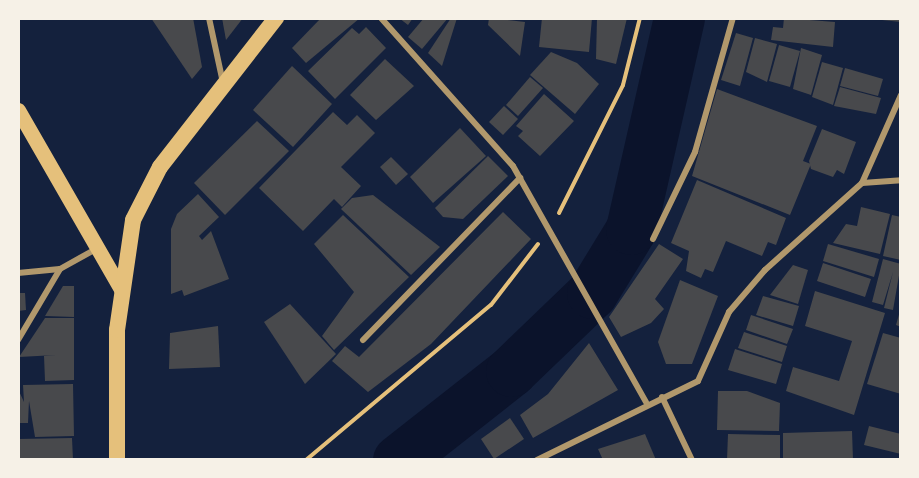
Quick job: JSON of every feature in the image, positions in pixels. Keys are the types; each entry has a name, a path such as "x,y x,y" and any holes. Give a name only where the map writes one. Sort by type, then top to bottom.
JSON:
{"highway":[{"path":"117,460 121,289 133,220 160,168 223,83 276,18"}],"main road":[{"path":"18,110 121,289"}],"street":[{"path":"209,18 223,83"},
{"path":"381,18 519,178 550,229 604,335 646,402"},
{"path":"653,239 695,152 732,18"},
{"path":"537,460 646,402 698,381 729,312 765,270 862,183 901,95"},
{"path":"363,340 519,178"},
{"path":"862,183 901,180"},
{"path":"18,273 60,269 97,248"},
{"path":"18,340 60,269"},
{"path":"662,397 692,460"}],"path":[{"path":"306,460 491,305 550,229 623,85 640,18"}],"building":[{"path":"151,18 193,18 202,67 192,79"},
{"path":"222,18 243,18 226,40"},
{"path":"321,18 360,18 306,63 292,48"},
{"path":"399,18 413,18 408,25"},
{"path":"424,18 448,18 422,49 408,37"},
{"path":"451,18 457,18 442,66 428,53"},
{"path":"489,18 525,22 520,56 488,25"},
{"path":"542,18 592,18 589,52 539,47"},
{"path":"597,18 627,18 616,64 596,59"},
{"path":"784,18 835,22 833,47 771,40 773,27 783,28"},
{"path":"882,18 901,18 901,22 882,20"},
{"path":"366,27 386,48 335,99 308,71 352,28 359,34"},
{"path":"736,33 753,38 740,86 721,80"},
{"path":"755,38 777,44 767,82 746,72"},
{"path":"779,45 800,51 790,87 769,81"},
{"path":"801,48 822,55 811,95 793,89"},
{"path":"551,52 577,63 599,84 575,114 530,75"},
{"path":"385,59 414,86 376,120 350,95"},
{"path":"822,62 843,68 833,105 812,97"},
{"path":"292,66 332,104 293,147 253,110"},
{"path":"845,68 883,79 878,96 840,86"},
{"path":"530,77 543,88 518,116 506,105"},
{"path":"840,87 881,98 876,114 834,106"},
{"path":"717,89 817,126 803,161 811,164 790,215 692,176"},
{"path":"544,94 574,121 540,156 518,136 523,131 516,126"},
{"path":"504,106 518,119 503,135 489,122"},
{"path":"333,112 347,125 357,115 375,133 341,167 361,186 342,207 334,199 303,231 259,188"},
{"path":"257,121 289,151 225,215 194,183"},
{"path":"460,128 486,156 433,203 410,177"},
{"path":"822,129 856,142 844,174 837,170 833,177 811,169 809,161"},
{"path":"488,156 508,176 463,219 443,217 435,208"},
{"path":"391,157 408,174 396,185 380,167"},
{"path":"697,180 786,218 776,245 768,242 762,256 726,241 713,272 705,269 701,278 686,271 689,251 671,243"},
{"path":"198,194 219,217 199,236 202,240 211,231 229,279 184,296 182,290 171,294 171,229 177,214"},
{"path":"373,195 440,247 411,275 341,209 352,198"},
{"path":"861,207 890,214 880,254 833,243 846,224 857,226"},
{"path":"503,212 531,239 431,344 368,392 332,361 345,346 359,357"},
{"path":"343,215 409,277 334,350 322,336 354,292 314,244"},
{"path":"892,215 901,217 901,260 883,256"},
{"path":"659,244 683,259 655,299 664,309 651,323 621,337 609,317"},
{"path":"828,244 879,259 874,277 823,261"},
{"path":"883,259 901,264 893,310 884,308 893,272 883,305 872,302"},
{"path":"823,263 871,279 865,297 817,281"},
{"path":"793,265 808,270 798,304 770,295"},
{"path":"680,280 718,296 692,364 666,364 658,342"},
{"path":"63,286 74,286 74,317 45,316"},
{"path":"815,291 885,313 854,415 786,391 793,367 839,381 852,341 805,326"},
{"path":"18,293 25,293 26,310 18,311"},
{"path":"763,296 799,306 793,326 756,315"},
{"path":"290,304 336,354 305,384 264,322"},
{"path":"901,311 901,327 896,325"},
{"path":"751,315 793,329 787,344 746,330"},
{"path":"45,318 74,318 74,380 45,381 44,356 56,355 19,357"},
{"path":"218,326 220,367 169,369 170,333"},
{"path":"744,332 787,346 782,362 738,348"},
{"path":"883,333 901,338 901,394 867,384"},
{"path":"589,343 618,390 533,438 520,415 548,394"},
{"path":"735,349 782,364 776,384 728,370"},
{"path":"73,384 74,436 35,437 29,401 28,423 18,423 18,389 24,402 23,385"},
{"path":"718,391 747,391 780,403 779,431 717,430"},
{"path":"510,418 524,439 494,459 481,439"},
{"path":"869,426 901,434 901,454 864,445"},
{"path":"852,431 853,460 783,460 783,433"},
{"path":"645,434 656,460 603,460 598,449"},
{"path":"728,434 780,435 780,460 727,460"},
{"path":"72,438 73,460 18,460 18,439"}],"waterway":[{"path":"398,460 511,371 592,293 631,229 679,18"}]}
